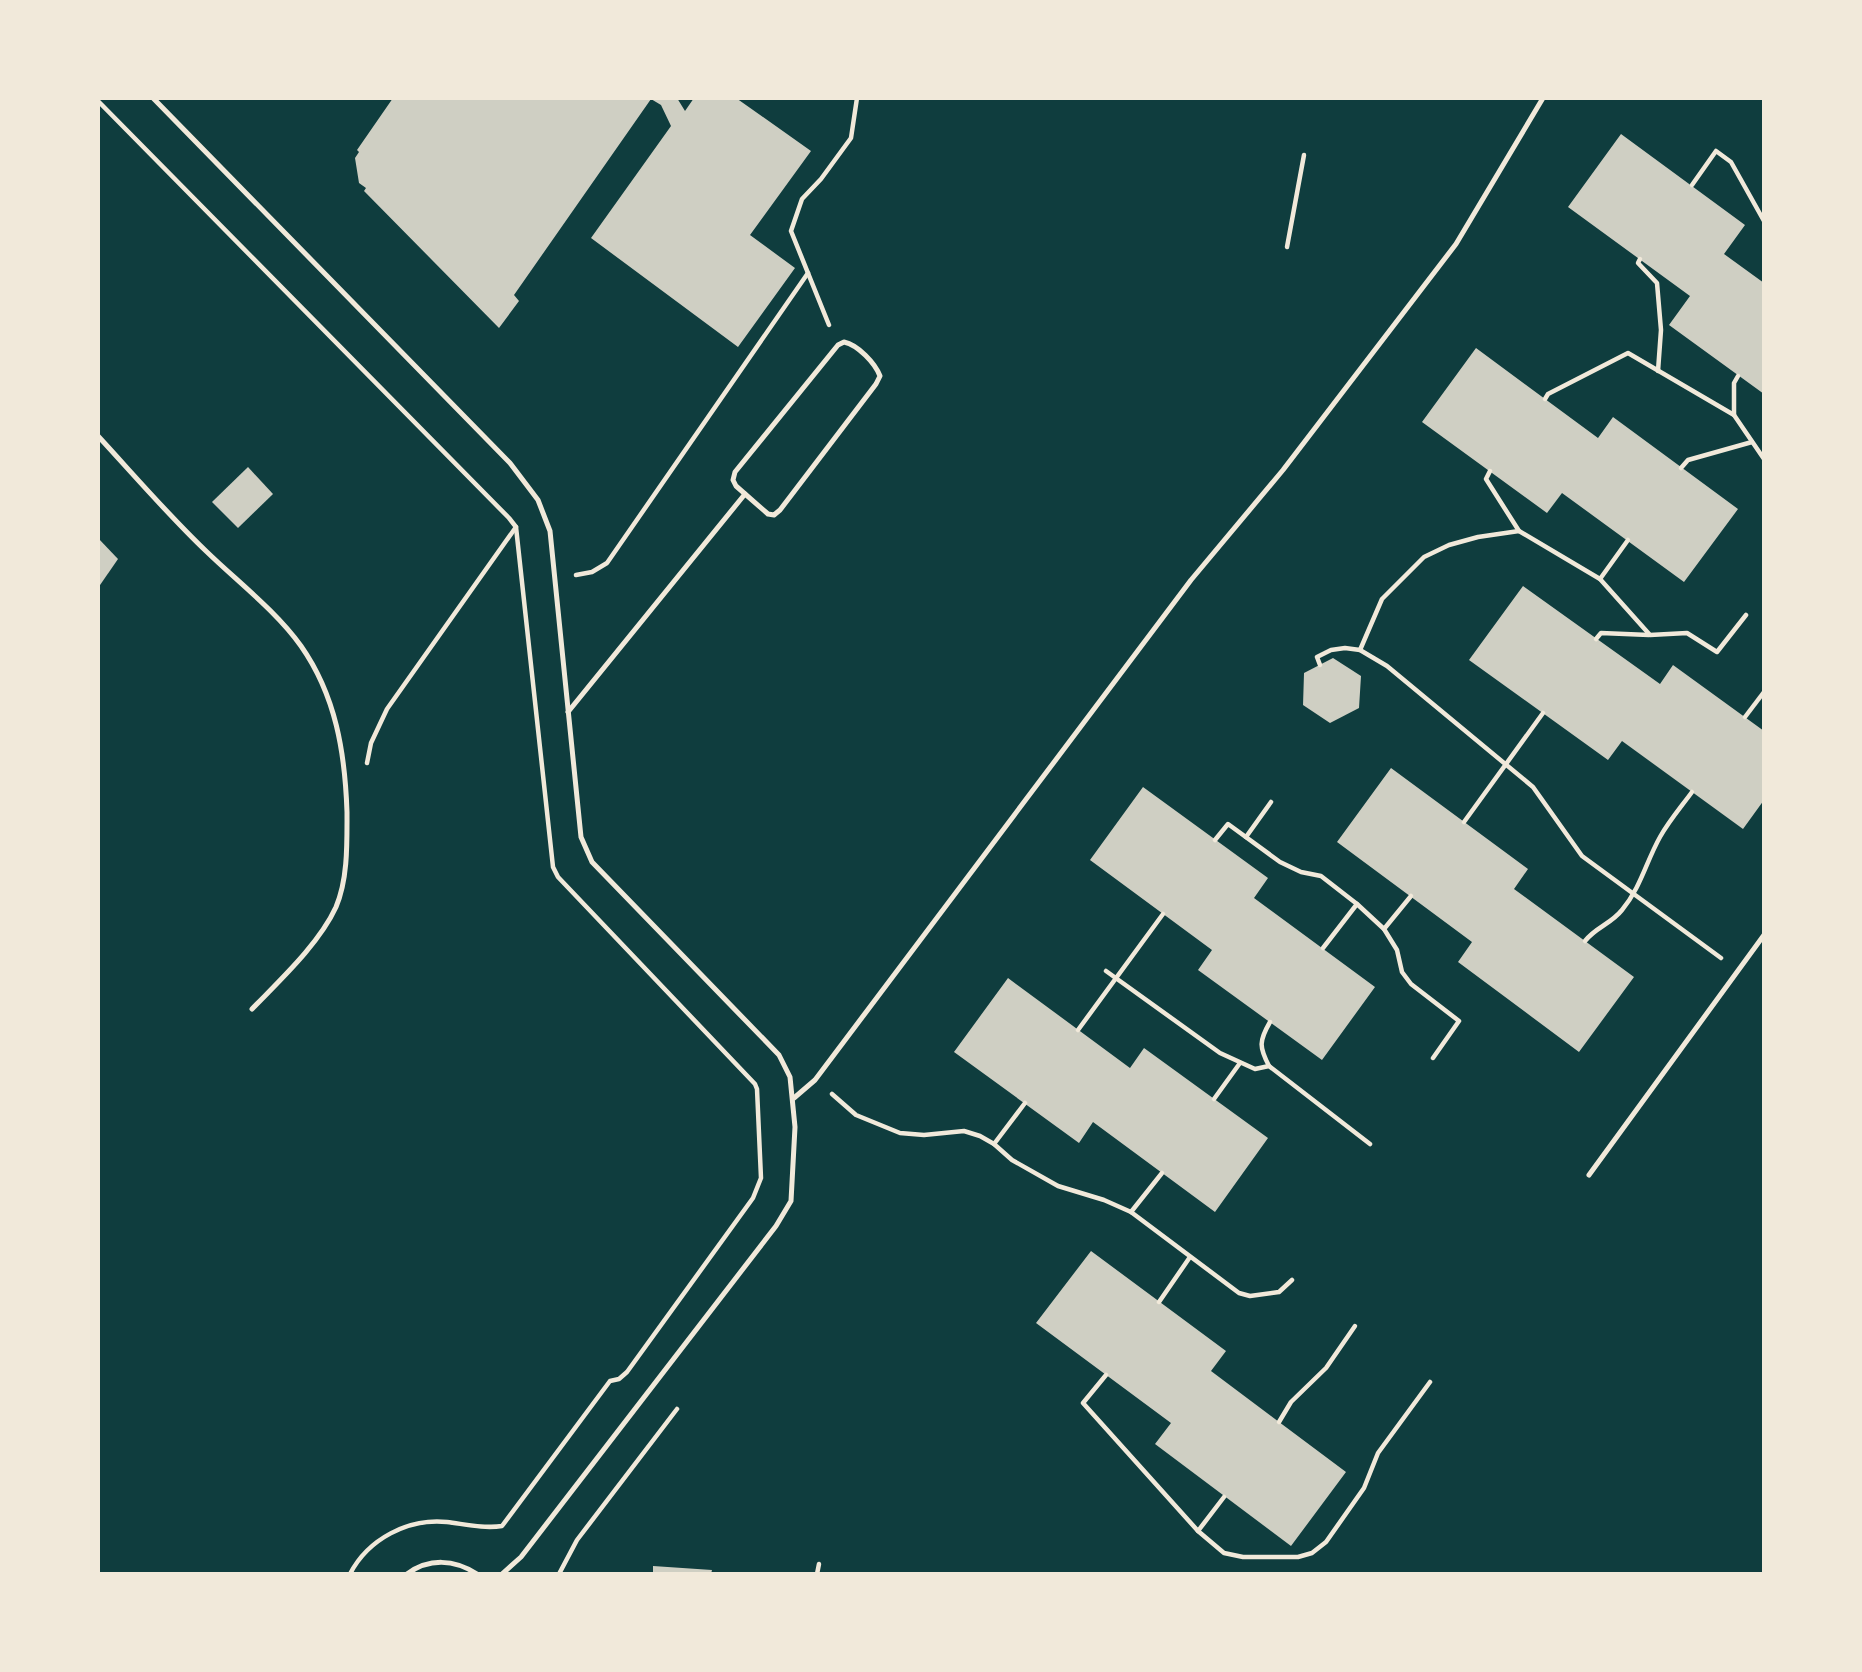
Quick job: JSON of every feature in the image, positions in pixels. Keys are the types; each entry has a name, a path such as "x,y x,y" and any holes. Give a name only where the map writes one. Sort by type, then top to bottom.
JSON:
{"lane":[{"path":"153,98 510,463 538,500 550,531 581,837 592,862 779,1055 790,1077 794,1098 794,1179 791,1200 786,1209 776,1226 653,1388 528,1548 502,1574"},
{"path":"794,1098 815,1080 1191,580 1283,470 1456,244 1543,98"},
{"path":"850,343 876,367 880,376 876,384 780,510 774,515 768,514 745,494 733,480 735,472 838,345 850,343"},
{"path":"98,436 205,550 269,611 300,645 318,674 341,739 346,779 347,832 344,873 336,907 317,937 252,1009"},
{"path":"568,712 745,494"},
{"path":"1590,1175 1764,936"},
{"path":"407,1574 417,1567 437,1562 457,1564 477,1574"}],"path":[{"path":"838,345 791,231 802,199 821,179 851,138 857,98"},
{"path":"98,101 516,527 553,867 558,877 755,1084 761,1178 753,1198 627,1372 619,1379 610,1381 502,1526 495,1528 442,1521 422,1521 405,1526 385,1536 367,1550 350,1574"},
{"path":"1692,185 1716,151 1731,162 1764,221"},
{"path":"1287,247 1304,155"},
{"path":"1640,259 1638,263 1657,282 1661,330 1658,371"},
{"path":"555,581 592,572 607,563 807,273"},
{"path":"1545,399 1548,394 1628,353 1734,415 1764,459"},
{"path":"1734,415 1734,383 1738,376"},
{"path":"1681,468 1688,460 1752,442"},
{"path":"1490,471 1486,479 1519,531 1600,579 1650,635"},
{"path":"366,767 371,743 387,709 516,527"},
{"path":"1360,650 1382,599 1424,557 1449,545 1478,537 1519,531"},
{"path":"1600,579 1628,540"},
{"path":"1596,639 1601,633 1686,633 1717,652 1746,615"},
{"path":"1320,665 1317,657 1331,650 1345,648 1360,650 1387,666 1533,787 1582,856 1701,944"},
{"path":"1745,717 1764,692"},
{"path":"1464,822 1543,713"},
{"path":"1585,941 1594,929 1622,911 1644,876 1660,836 1692,792"},
{"path":"1246,837 1271,802"},
{"path":"1215,840 1228,824 1280,862 1301,872 1321,876 1384,929 1397,950 1402,972 1410,984 1459,1021 1433,1058"},
{"path":"1384,929 1411,896"},
{"path":"1323,948 1357,904"},
{"path":"1078,1030 1163,914"},
{"path":"1106,971 1220,1053 1255,1069 1269,1066"},
{"path":"1270,1022 1263,1035 1261,1051 1269,1066 1370,1144"},
{"path":"1214,1099 1240,1063"},
{"path":"815,1080 856,1115 878,1126 900,1133 924,1135 964,1131 979,1136 994,1144 1012,1160 1058,1186 1104,1200 1131,1212 1239,1293 1250,1296 1279,1292 1292,1280"},
{"path":"994,1144 1025,1103"},
{"path":"1131,1212 1162,1173"},
{"path":"1159,1302 1189,1257"},
{"path":"1279,1422 1291,1402 1326,1368 1355,1326"},
{"path":"1106,1375 1083,1403 1198,1531 1224,1553 1243,1557 1298,1557 1312,1553 1326,1542 1364,1488 1378,1453 1430,1382"},
{"path":"559,1574 577,1540 677,1409"},
{"path":"1198,1531 1224,1497"},
{"path":"817,1574 820,1564"}],"building":[{"path":"393,98 677,98 685,111 694,98 736,98 811,151 750,235 795,268 738,347 591,238 671,126 661,105 651,99 514,295 519,301 499,328 359,183 355,158 359,152 357,150"},
{"path":"1621,134 1745,225 1724,254 1764,283 1764,394 1669,325 1690,296 1568,207"},
{"path":"1476,348 1598,438 1613,417 1738,509 1684,582 1562,493 1547,513 1422,422"},
{"path":"248,467 273,494 238,528 212,502"},
{"path":"98,538 118,559 98,588"},
{"path":"1523,586 1660,684 1673,665 1764,731 1764,800 1743,829 1622,741 1608,760 1469,660"},
{"path":"1333,658 1361,676 1359,708 1330,723 1303,705 1304,673"},
{"path":"1391,768 1528,869 1514,889 1634,977 1579,1052 1458,962 1472,942 1337,842"},
{"path":"1143,787 1268,878 1254,898 1375,987 1322,1060 1198,970 1212,950 1090,860"},
{"path":"1008,978 1130,1068 1144,1048 1268,1138 1215,1212 1093,1122 1079,1143 954,1052"},
{"path":"1091,1251 1226,1351 1211,1371 1346,1472 1291,1546 1155,1444 1171,1423 1036,1323"},
{"path":"653,1566 712,1570 711,1574 653,1574"}]}
